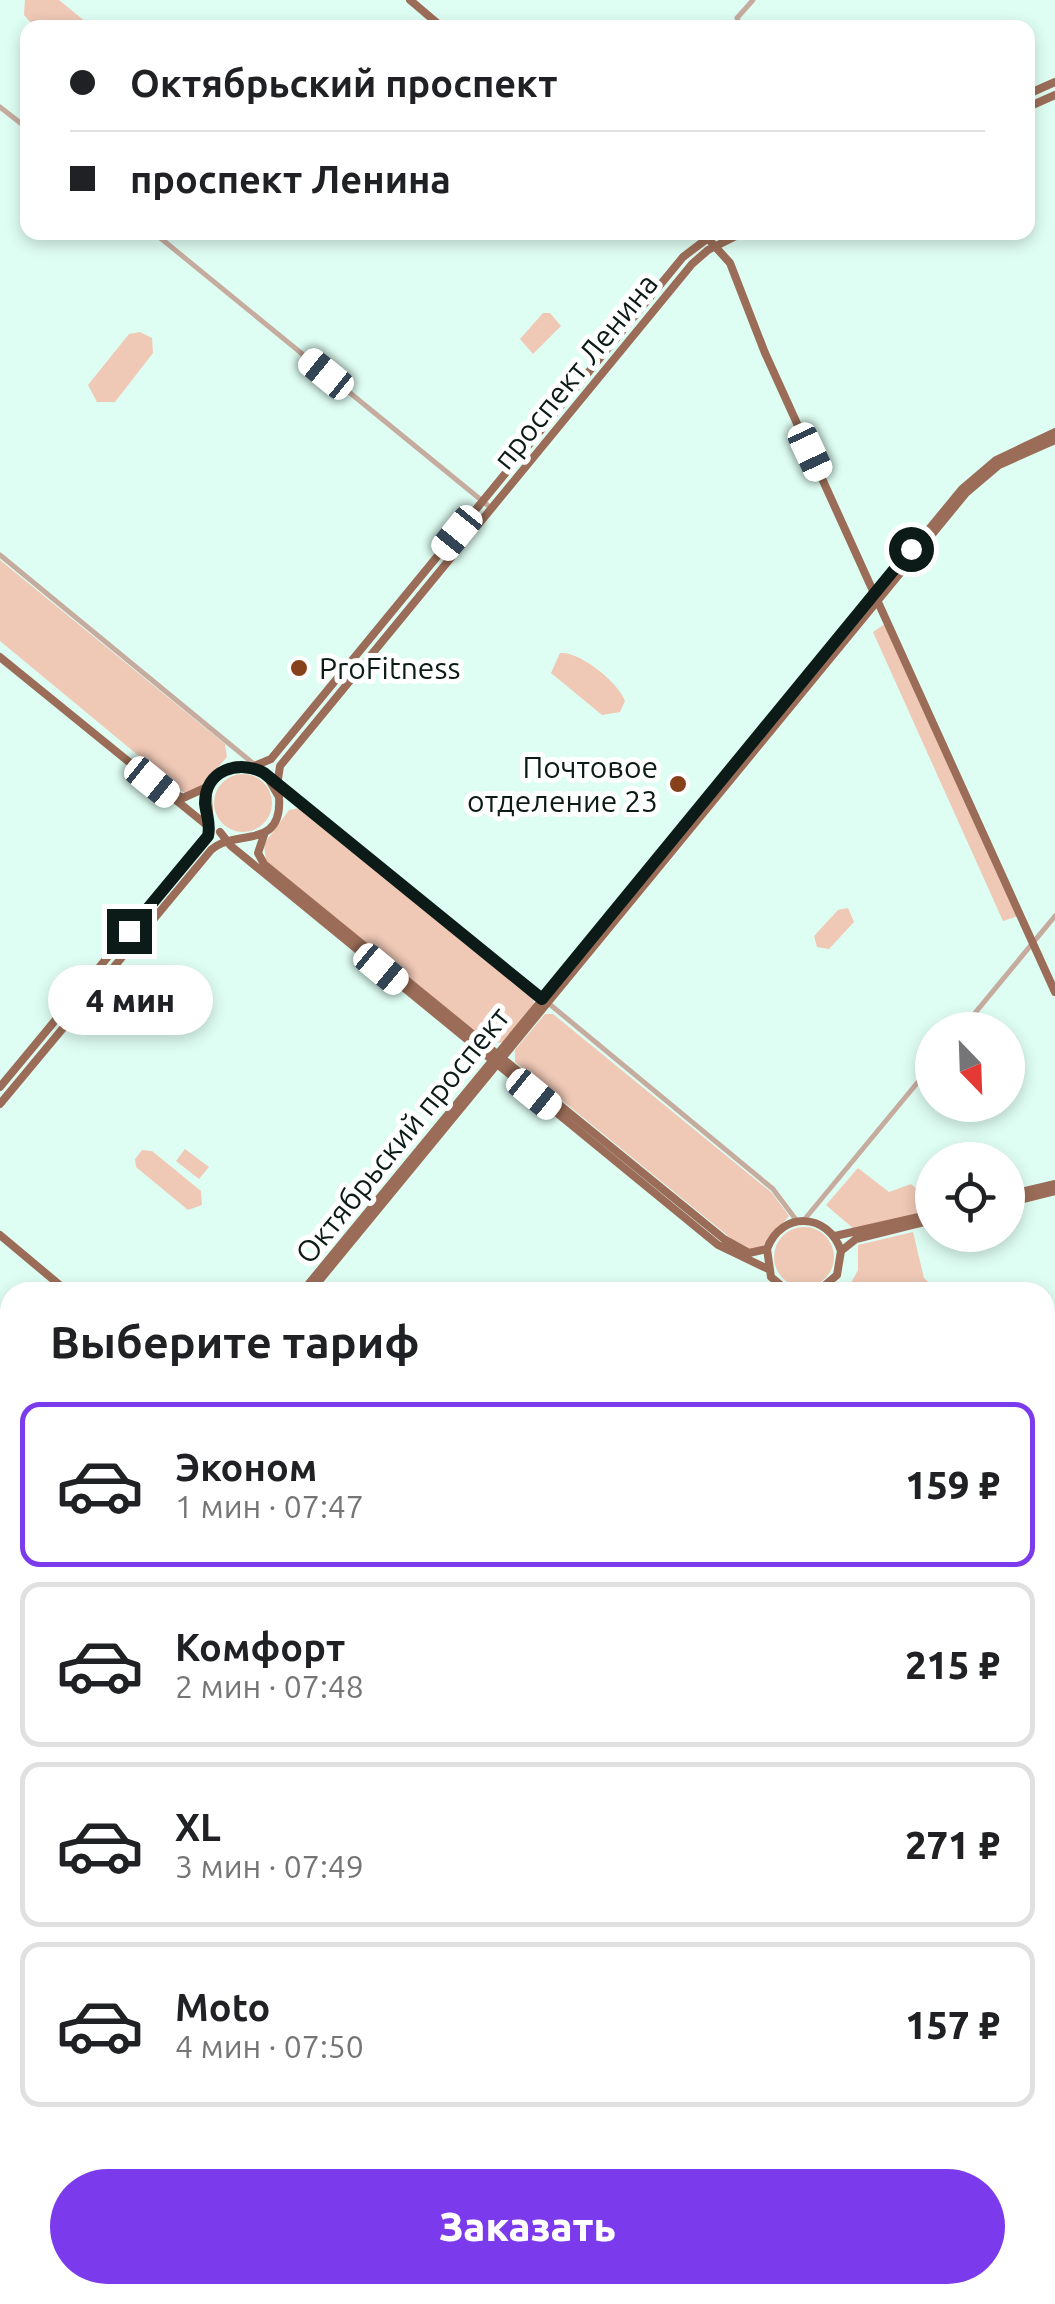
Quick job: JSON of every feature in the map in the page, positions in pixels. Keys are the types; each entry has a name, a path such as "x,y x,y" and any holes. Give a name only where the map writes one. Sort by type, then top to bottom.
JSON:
{"main road":[{"path":"410,0 434,20"},
{"name":"проспект Ленина","path":"256,768 272,759 683,256 701,240"},
{"path":"712,240 730,263 764,353 1055,992"},
{"name":"проспект Ленина","path":"274,783 280,766 692,264 728,240"},
{"name":"Октябрьский проспект","path":"311,1282 980,472 1005,454 1055,432"},
{"name":"Октябрьский проспект","path":"876,596 975,484 999,465 1055,440"},
{"path":"0,654 175,796 189,797 225,770 256,768 274,783 278,813 258,847 264,864 718,1245 768,1270"},
{"path":"0,654 497,1060 733,1245 753,1254 767,1249"},
{"path":"0,1104 211,850 219,831 205,802 210,784"},
{"path":"0,1087 202,843 219,831 265,832"},
{"path":"1025,1194 1055,1184"},
{"path":"1025,1196 1055,1192"},
{"name":"Октябрьский проспект","path":"318,1282 383,1198"},
{"path":"775,1282 768,1270 767,1249 778,1230 801,1220 822,1224 834,1236 840,1251 837,1275 829,1282"},
{"path":"834,1236 915,1220"},
{"path":"840,1251 856,1238 915,1222"},
{"path":"0,1236 56,1282"}],"street":[{"path":"0,107 20,123"},
{"path":"163,240 491,508"},
{"path":"0,555 256,768"},
{"path":"274,783 773,1189 801,1220 818,1205 915,1086"},
{"path":"976,1012 1055,916"},
{"path":"818,1205 822,1224"}],"shaded area":[{"path":"25,0 59,0 83,20 29,20 24,15"},
{"path":"543,313 550,313 561,326 533,354 520,339"},
{"path":"140,332 152,338 153,353 115,402 97,402 88,385 129,334"},
{"path":"0,560 225,744 227,757 201,786 185,793 180,790 0,641"},
{"path":"886,623 1021,915 1003,921 873,632"},
{"path":"560,653 578,657 607,677 625,701 620,712 602,715 551,673"},
{"path":"243,774 264,782 272,803 264,824 243,832 222,824 214,803 222,782"},
{"path":"300,808 533,997 534,1005 504,1042 490,1044 266,861 264,844 289,810"},
{"path":"848,908 854,922 829,949 817,947 814,936 838,910"},
{"path":"545,1014 553,1014 772,1193 789,1216 762,1247 750,1250 733,1240 515,1062 515,1050"},
{"path":"185,1149 209,1167 199,1179 176,1161"},
{"path":"142,1150 152,1151 201,1191 202,1205 188,1210 136,1167 135,1159"},
{"path":"858,1168 889,1192 911,1184 915,1188 915,1216 855,1230 826,1205"},
{"path":"793,1229 815,1229 832,1246 832,1268 819,1282 789,1282 776,1268 776,1246"},
{"path":"913,1232 915,1252 928,1282 851,1282 858,1270 858,1245"}],"place":[{"name":"ProFitness","path":"299,668"},
{"name":"Почтовое отделение 23","path":"678,784"}],"route":[{"path":"129,931 208,836 210,823 205,802 210,784 225,770 244,765 264,773 542,999 911,549"}]}
